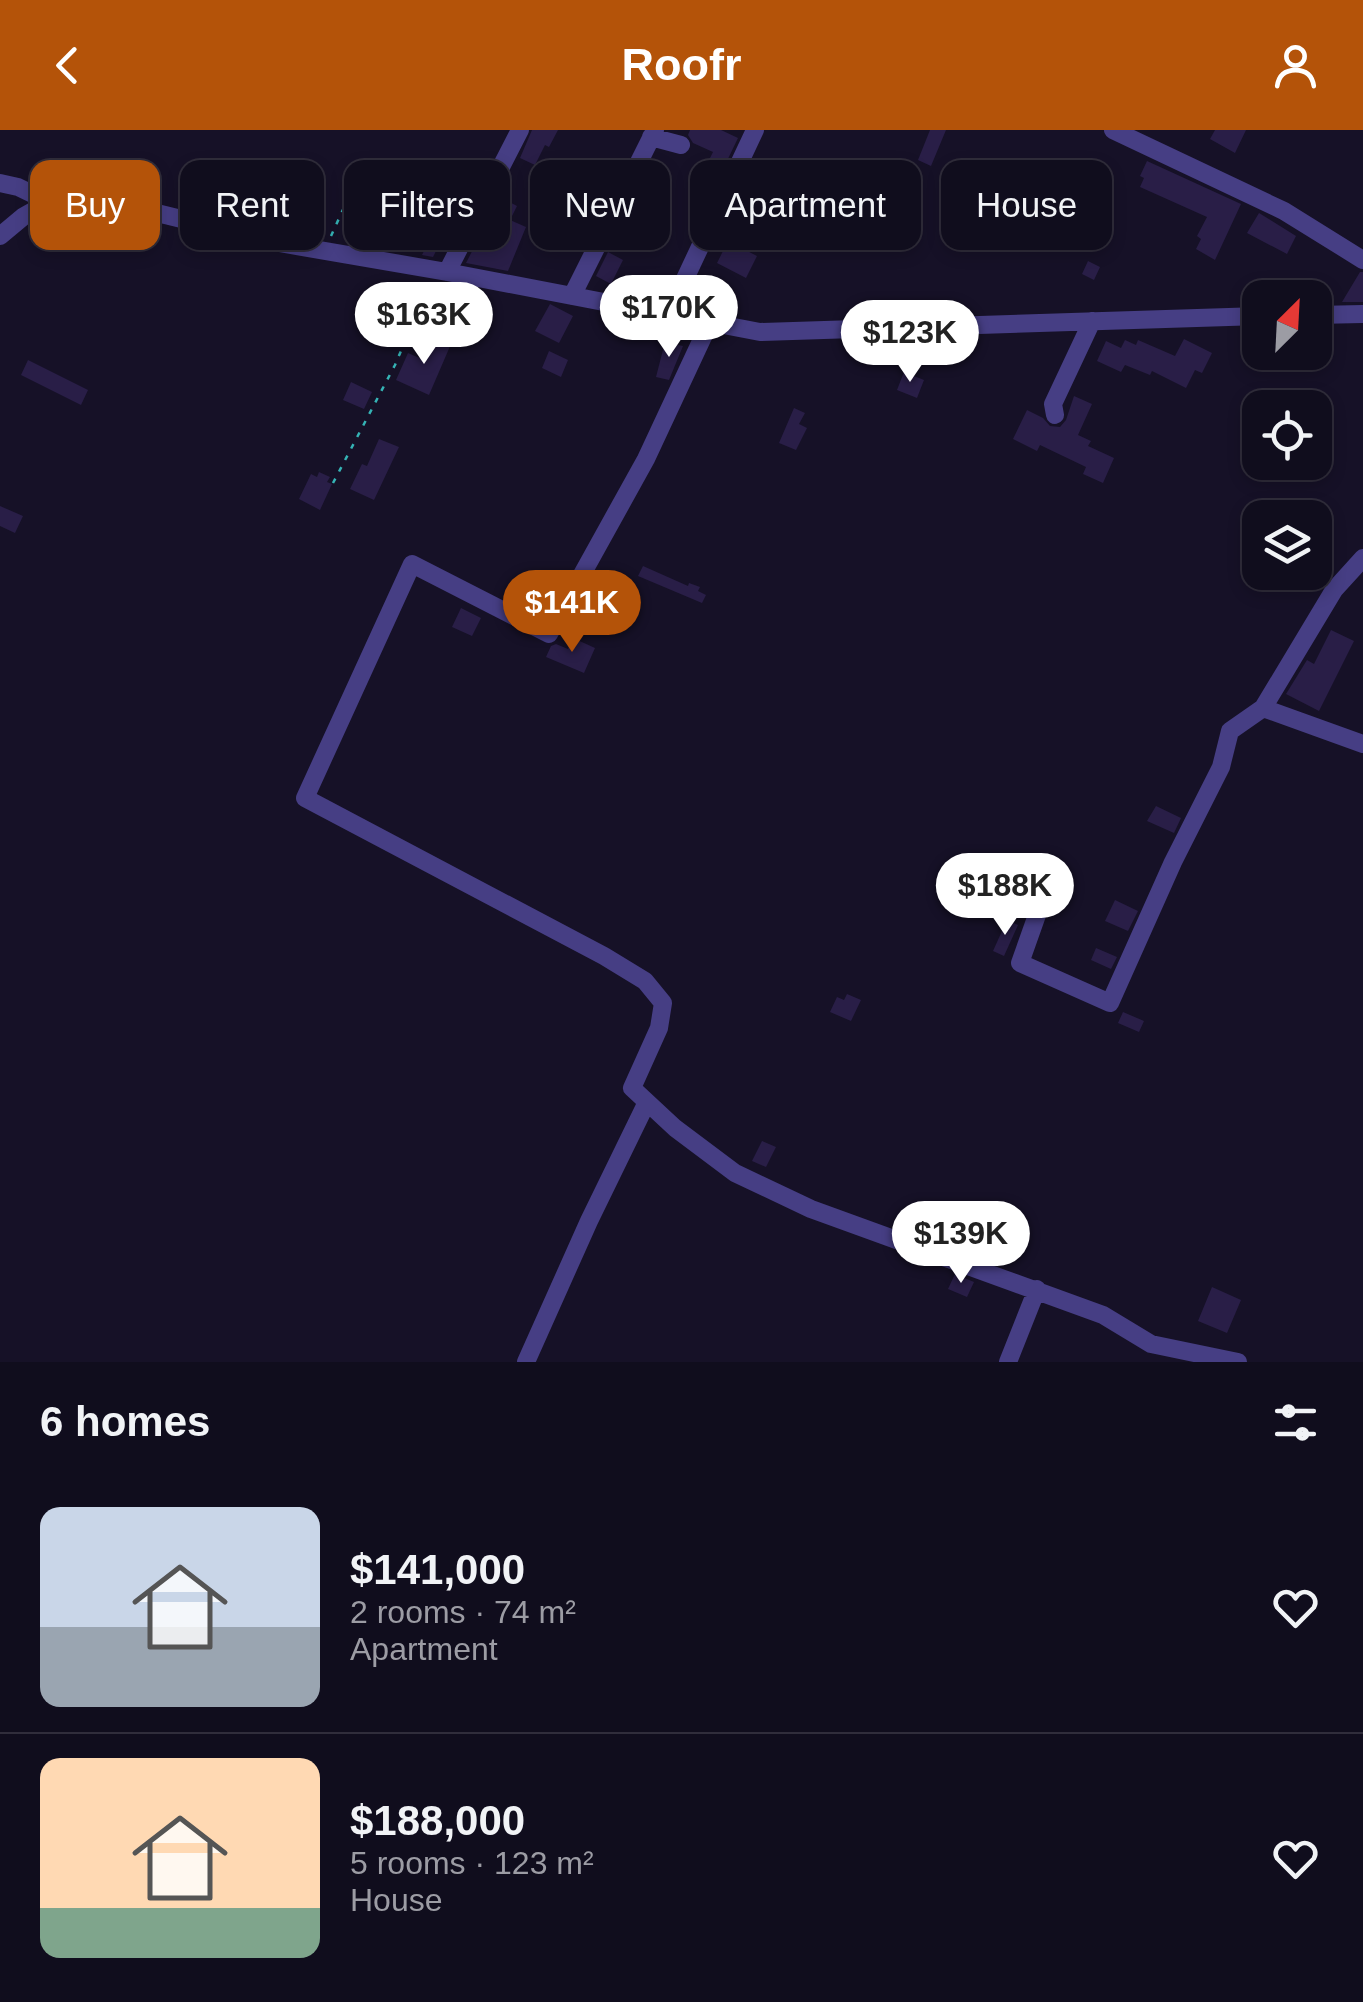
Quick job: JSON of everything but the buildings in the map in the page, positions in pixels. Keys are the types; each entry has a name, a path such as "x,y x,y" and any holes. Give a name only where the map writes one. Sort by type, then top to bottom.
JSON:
{"street":[{"path":"441,271 520,130"},
{"path":"668,315 755,130"},
{"path":"1114,130 1284,210 1363,260"},
{"path":"572,296 653,134 681,145"},
{"path":"0,183 30,193"},
{"path":"0,236 30,213"},
{"path":"160,214 278,243 760,332 1242,316"},
{"path":"1332,315 1363,314"},
{"path":"1055,415 1054,404 1092,320"},
{"path":"709,324 646,459 549,634 412,564 305,798 576,940 645,982 664,1003 659,1028 632,1088 734,1174 811,1209 1103,1315 1151,1344 1238,1362"},
{"path":"1038,915 1020,963 1110,1003 1220,768 1230,731 1264,708 1334,590 1363,558"},
{"path":"1264,708 1363,744"},
{"path":"526,1362 647,1102"},
{"path":"1008,1362 1037,1289"}],"path":[{"path":"324,251 344,207"},
{"path":"333,483 441,271"}]}
